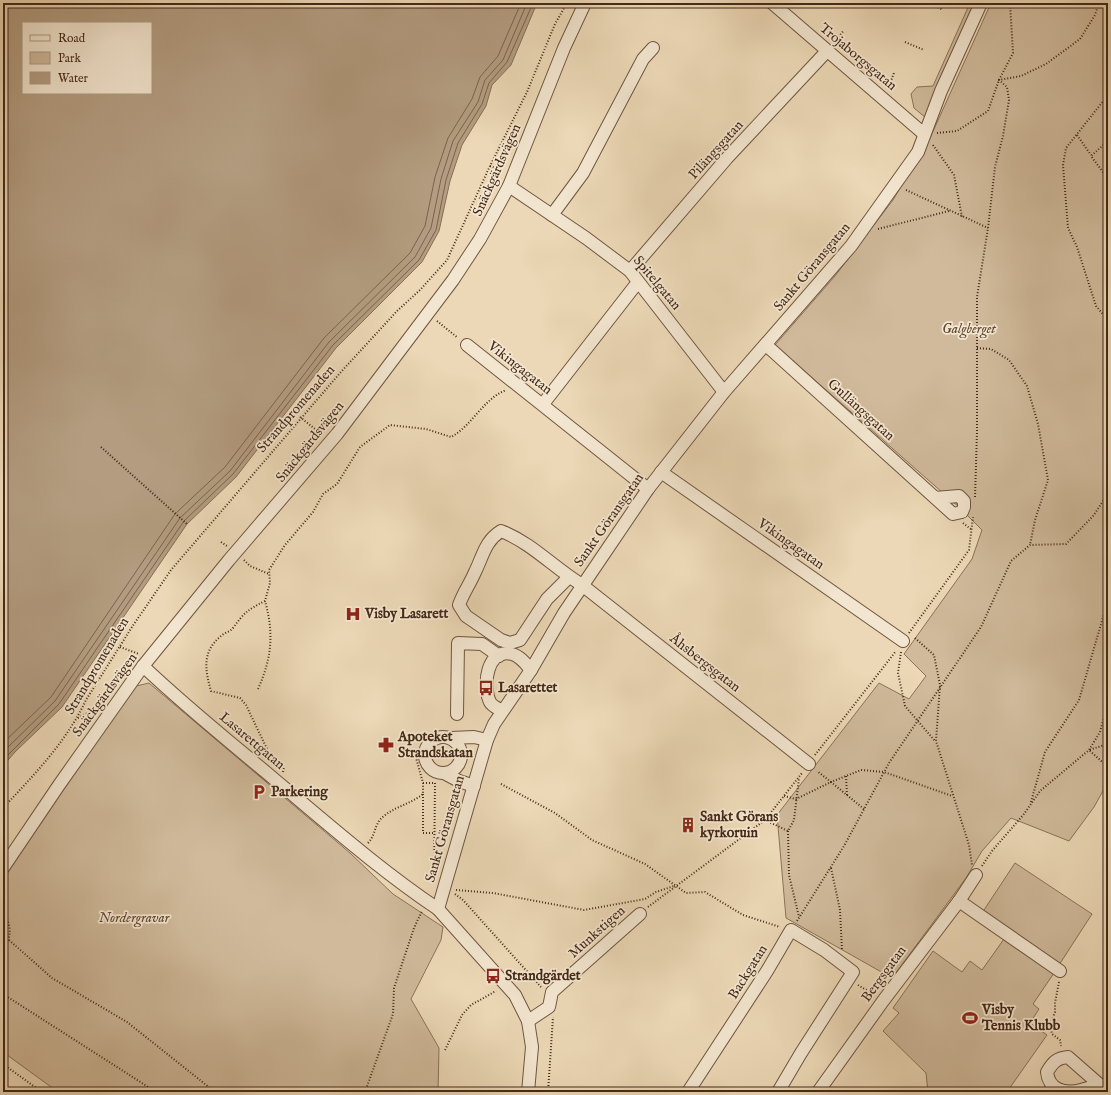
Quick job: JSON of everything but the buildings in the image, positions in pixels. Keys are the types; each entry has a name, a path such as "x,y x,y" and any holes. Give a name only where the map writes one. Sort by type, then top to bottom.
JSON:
{"street":[{"name":"Snäckgärdsvägen","path":"3,868 146,664 229,560 337,434 428,314 480,239 509,186 564,48 586,3"},
{"name":"Trojaborgsgatan","path":"772,3 924,134"},
{"name":"Sankt Göransgatan","path":"438,909 487,740 502,711 531,670 582,585 648,489 724,392 859,234 918,152 924,134 981,3"},
{"path":"552,215 584,173 643,59 653,48"},
{"name":"Pilängsgatan","path":"630,271 727,158 827,51"},
{"name":"Spitelgatan","path":"509,186 619,261 630,271 724,392"},
{"path":"543,404 638,282"},
{"name":"Gullängsgatan","path":"766,344 935,498"},
{"name":"Vikingagatan","path":"467,345 648,489"},
{"name":"Vikingagatan","path":"661,472 906,636"},
{"name":"Åhsbergsgatan","path":"569,577 547,599 520,640 510,643 500,640 466,616 459,605 475,573 484,548 491,536 500,531 515,536 569,577 582,585 808,764"},
{"path":"456,714 458,643 482,644 499,656"},
{"path":"502,711 491,703 486,687 490,664 499,656 513,654 531,670"},
{"name":"Lasarettgatan","path":"146,664 172,694 361,852 438,909"},
{"path":"474,786 459,781 444,773 436,772 430,768 425,761 424,753 429,742 440,736 452,738 474,737 487,740"},
{"path":"444,773 453,770 459,763 461,753 460,749 458,744 452,738"},
{"name":"Bergsgatan","path":"818,1092 883,1001 959,901 976,875"},
{"path":"959,901 1060,971"},
{"path":"438,909 515,994 528,1021 532,1047 528,1092"},
{"name":"Munkstigen","path":"528,1021 550,1007 552,992 640,914"},
{"path":"791,930 849,972"},
{"name":"Backgatan","path":"688,1092 767,971 791,930"},
{"name":"Bergsgatan","path":"778,1092 849,972"},
{"path":"1068,1057 1106,1090 1093,1086 1072,1091 1054,1088 1050,1083 1047,1072 1052,1064 1059,1058 1068,1057"}],"path":[{"name":"Strandpromenaden","path":"3,808 47,759 78,718 86,700 159,585 300,417 397,311 420,290 447,260 490,166 527,92 555,24 567,3"},
{"path":"930,3 943,10"},
{"path":"924,134 956,131 988,111 999,80 1013,53 1010,3"},
{"path":"905,42 924,50"},
{"path":"882,98 894,73"},
{"path":"1108,95 1066,148 1063,165 1068,228 1077,247 1096,306 1108,320"},
{"path":"924,134 954,175 962,217"},
{"path":"1077,135 1091,156 1108,177"},
{"path":"1091,156 1108,141"},
{"path":"894,184 988,228"},
{"path":"859,234 949,211"},
{"path":"428,314 467,345"},
{"path":"977,348 991,349 1009,360 1027,386 1038,424 1048,480 1035,520 1030,545"},
{"path":"258,689 270,657 270,623 265,601 270,583 269,570 285,545 313,512 323,494 337,484 360,447 390,425 426,429 451,437 460,432 497,393 520,387"},
{"path":"300,417 315,429"},
{"path":"101,447 187,524"},
{"path":"502,784 555,813 592,840 645,864 686,893 705,892 743,915 791,930 830,868 884,772 940,685 980,627 1011,561 1030,545 1066,544 1094,515 1108,493"},
{"path":"1030,805 1045,752 1079,700 1108,600"},
{"path":"265,601 243,613 232,630 220,636 207,654 206,662 207,675 211,690 240,698 246,705 268,751 284,767 284,771 276,780"},
{"path":"936,741 905,706 898,673 906,636 934,655 940,685 936,741 971,856"},
{"path":"120,647 137,652 146,664"},
{"path":"976,875 992,851 1024,814 1040,791 1052,779 1089,750 1100,732 1108,702"},
{"path":"1089,750 1108,744"},
{"path":"1089,750 1108,767"},
{"path":"424,753 415,754 423,783 422,833 435,833"},
{"path":"808,764 864,809"},
{"path":"784,796 796,799 860,770 884,772 952,796"},
{"path":"799,776 794,820 788,831 789,875 799,917"},
{"path":"846,776 847,795"},
{"path":"423,783 435,783 434,884"},
{"path":"361,852 370,841 376,824 384,815 416,800 423,794"},
{"path":"765,820 788,831"},
{"path":"830,868 840,910 849,972 883,1001"},
{"path":"449,889 493,893 584,910 645,899 656,892 676,885"},
{"path":"365,1092 393,1014 394,988 414,928 426,901"},
{"path":"3,911 10,927 9,940 3,951"},
{"path":"9,940 52,978 128,1022 215,1092"},
{"path":"1060,971 1055,1012 1050,1025 1052,1034 1060,1040 1060,1046 1067,1052 1068,1057"},
{"path":"445,1050 462,1015 471,1005 484,999 505,984"},
{"path":"3,994 156,1092"},
{"path":"3,1064 42,1092"}],"green space":[{"path":"970,3 978,3 926,118 914,108 911,94 917,87 933,86"},
{"name":"Galgberget","path":"991,3 1108,3 1108,782 1094,807 1069,841 1011,818 982,851 966,878 892,978 786,918 777,815 879,683 909,699 926,676 904,654 972,559 982,530 960,508 775,345 835,276 893,200 930,138"},
{"name":"Nordergravar","path":"149,683 350,853 393,894 443,927 441,940 411,999 439,1048 438,1092 83,1092 78,1089 74,1092 58,1092 3,1052 3,878 35,828 132,687"},
{"name":"Visby Tennis Klubb","path":"1015,863 1092,914 1059,965 982,913"},
{"name":"Visby Tennis Klubb","path":"1004,939 1054,973 1033,1004 1039,1009 1030,1023 1047,1035 1009,1089 1014,1092 928,1092 926,1073 883,1031 899,1013 893,1008 933,951 962,972 970,961 982,970"}],"water":[{"path":"3,3 537,3 511,65 492,85 486,106 462,145 450,181 439,231 422,262 336,348 236,477 187,524 62,707 15,752 3,766"}],"place":[{"name":"Visby Lasarett","path":"353,614"},
{"name":"Lasarettet","path":"486,688"},
{"name":"Apoteket Strandskatan","path":"386,745"},
{"name":"Parkering","path":"259,792"},
{"name":"Sankt Görans kyrkoruin","path":"688,825"},
{"name":"Strandgärdet","path":"493,976"},
{"name":"Visby Tennis Klubb","path":"970,1018"}]}
